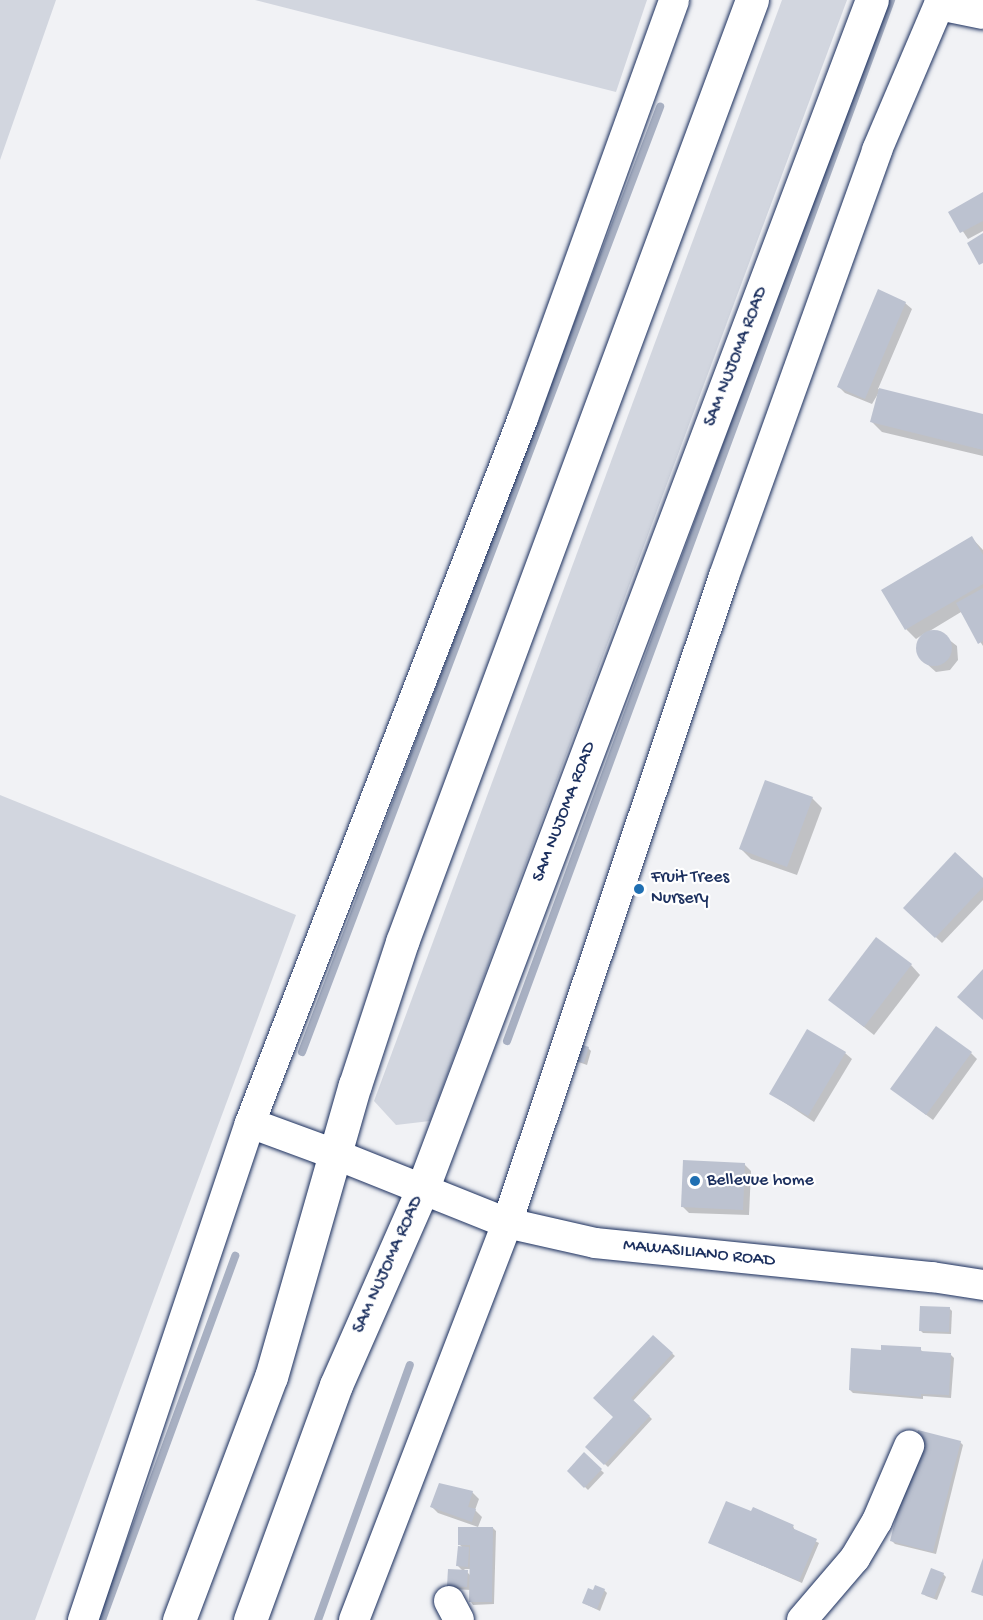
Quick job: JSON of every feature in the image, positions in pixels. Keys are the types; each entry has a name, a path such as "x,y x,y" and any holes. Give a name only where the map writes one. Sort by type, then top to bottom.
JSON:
{"main road":[{"path":"179,1620 271,1377 337,1155 355,1085 402,942 752,0"},
{"name":"SAM NUJOMA ROAD","path":"250,1620 336,1385 422,1190 872,0"}],"street":[{"path":"83,1620 250,1123 523,418 675,0"},
{"path":"354,1620 507,1223 724,576 877,150 940,2 983,14"},
{"name":"MAWASILIANO ROAD","path":"250,1123 507,1223 596,1243 932,1277 983,1285"},
{"path":"802,1620 855,1558 877,1521 909,1446"}],"shaded area":[{"path":"0,0 56,0 0,160"},
{"path":"255,0 647,0 616,92"},
{"path":"782,0 847,0 430,1121 396,1125 374,1101"},
{"path":"0,795 296,915 35,1620 0,1620"}],"building":[{"path":"983,192 983,221 960,233 948,212"},
{"path":"983,233 983,263 979,265 967,243"},
{"path":"878,289 906,302 865,399 837,387"},
{"path":"879,388 983,414 983,450 870,422"},
{"path":"972,536 983,555 983,584 905,630 881,590"},
{"path":"983,588 983,641 978,644 956,603"},
{"path":"934,630 947,635 952,648 947,661 934,666 921,661 916,648 921,635"},
{"path":"765,780 813,797 787,867 739,849"},
{"path":"955,852 983,878 983,887 935,938 903,908"},
{"path":"876,937 912,964 864,1027 828,1000"},
{"path":"983,969 983,1020 957,997"},
{"path":"936,1026 972,1052 926,1115 890,1089"},
{"path":"807,1029 846,1052 808,1116 769,1094"},
{"path":"570,1041 589,1047 584,1063 565,1057"},
{"path":"683,1160 745,1163 743,1210 681,1207"},
{"path":"920,1306 950,1307 949,1332 919,1331"},
{"path":"653,1335 673,1353 631,1398 650,1416 604,1465 585,1447 613,1417 593,1398"},
{"path":"881,1345 921,1347 921,1351 951,1353 949,1395 921,1394 921,1397 849,1390 851,1348 881,1350"},
{"path":"918,1430 961,1441 933,1552 890,1541"},
{"path":"584,1452 602,1469 584,1488 567,1471"},
{"path":"439,1483 473,1491 468,1507 476,1509 472,1522 430,1507"},
{"path":"726,1501 751,1511 753,1507 794,1525 792,1528 817,1539 799,1581 708,1543"},
{"path":"458,1527 493,1527 492,1602 469,1602 470,1545 458,1545"},
{"path":"458,1546 469,1547 468,1567 456,1566"},
{"path":"983,1558 983,1596 971,1592"},
{"path":"931,1568 944,1573 934,1598 921,1594"},
{"path":"448,1569 468,1570 467,1587 447,1586"},
{"path":"595,1585 605,1589 597,1609 582,1603 588,1588 593,1590"}],"waterway":[{"path":"507,1041 891,0"},
{"path":"302,1052 660,107"},
{"path":"102,1620 235,1256"},
{"path":"318,1620 410,1365"}],"place":[{"name":"Fruit Trees Nursery","path":"639,889"},
{"name":"Bellevue home","path":"695,1181"}]}
